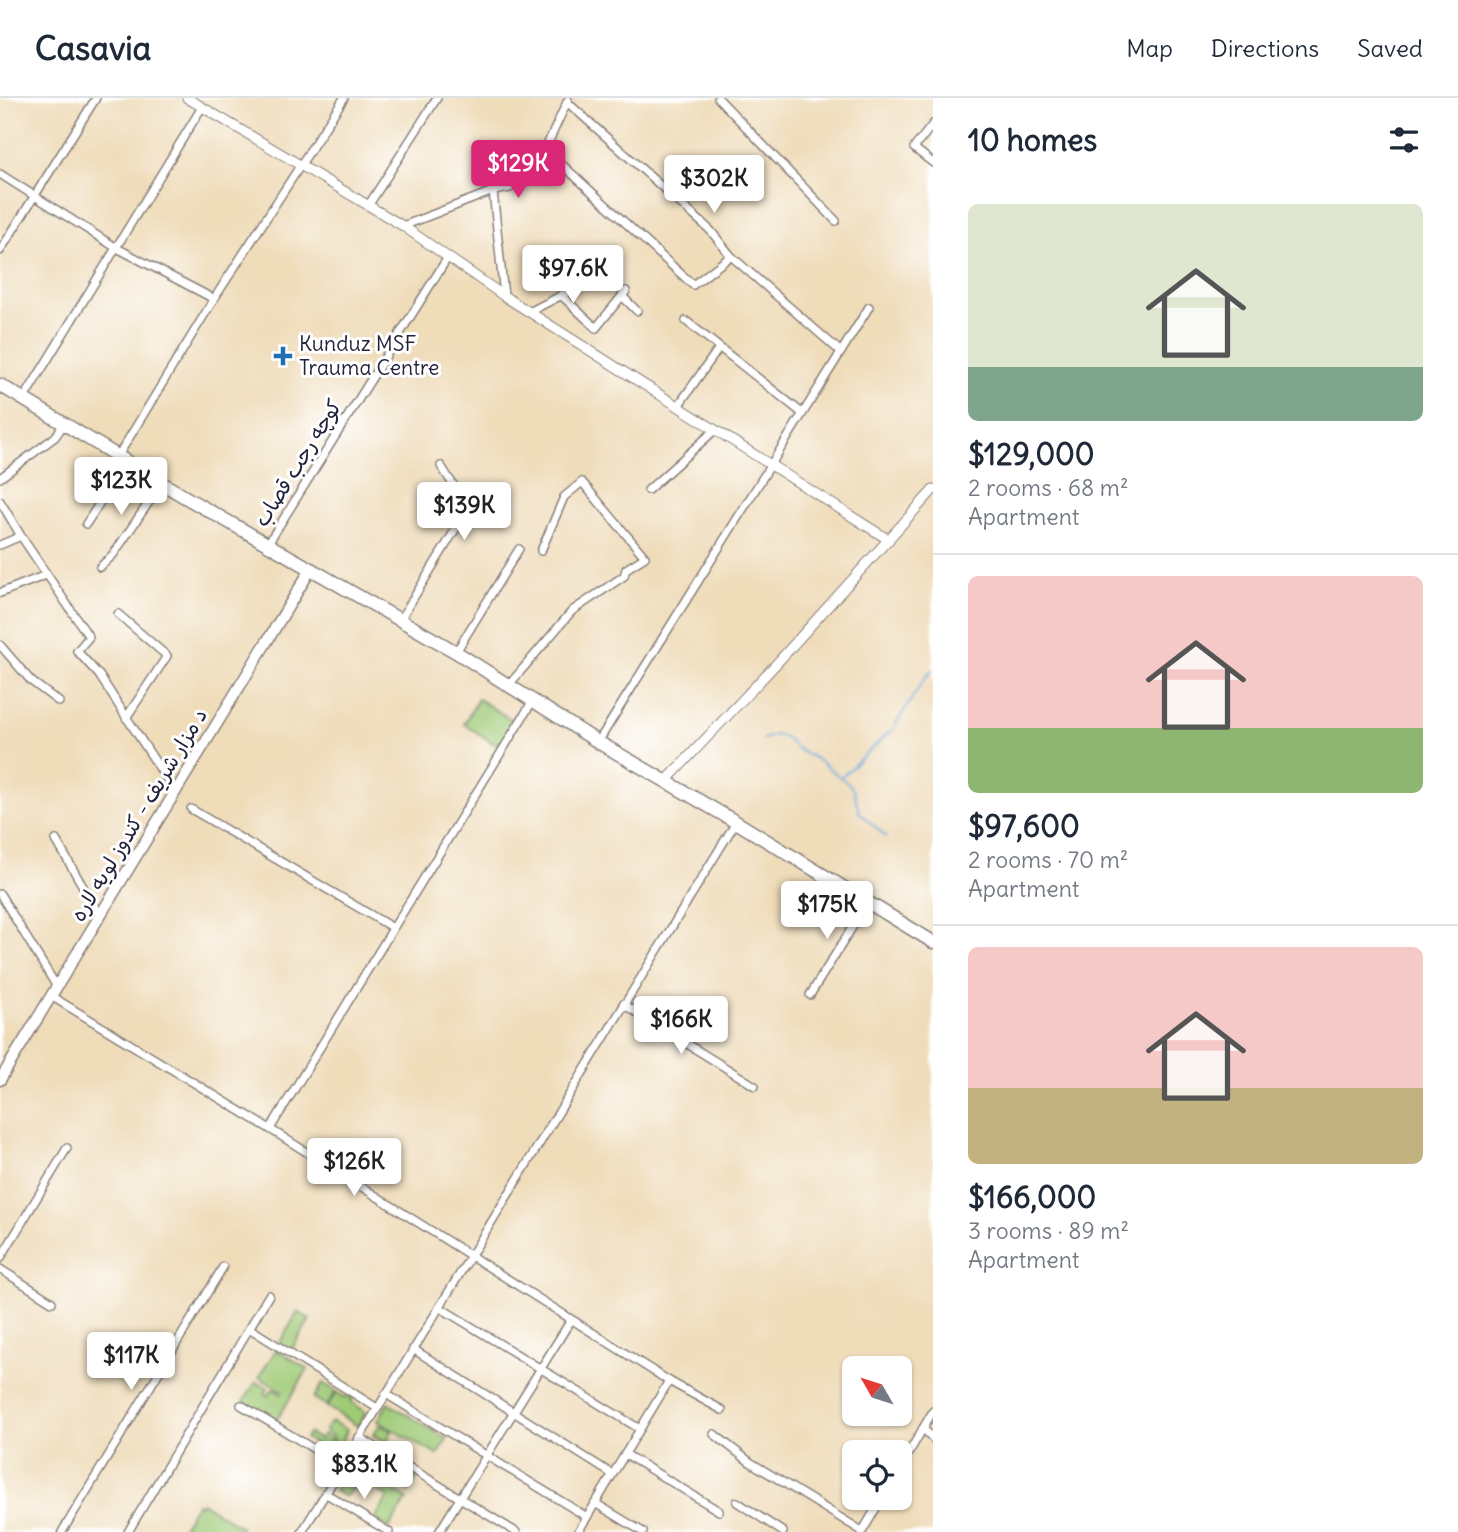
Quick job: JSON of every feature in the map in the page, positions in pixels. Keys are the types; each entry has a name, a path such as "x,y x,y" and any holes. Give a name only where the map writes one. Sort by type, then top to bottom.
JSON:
{"highway":[{"path":"0,385 267,545 456,652 532,702 933,942"}],"main road":[{"name":"د مزار شریف - کندوز لویه لاره","path":"0,1080 311,569"}],"street":[{"path":"0,251 96,98"},
{"path":"187,98 200,103 403,226 529,312 889,540"},
{"path":"86,524 214,299 344,98"},
{"path":"368,206 437,98"},
{"path":"718,98 836,221"},
{"path":"403,226 493,191 527,181 535,171 569,100 710,230 731,256 841,352"},
{"path":"23,400 200,103"},
{"path":"933,124 914,148 933,163"},
{"path":"544,148 693,285 731,256"},
{"path":"0,174 115,247 214,299"},
{"path":"493,191 505,296"},
{"name":"کوچه رجب قصاب","path":"267,545 448,257"},
{"path":"529,312 568,292 559,277"},
{"path":"561,295 596,328 624,294 637,310"},
{"path":"598,742 869,307"},
{"path":"686,321 802,413"},
{"path":"678,406 719,348"},
{"path":"0,478 55,437 64,424"},
{"path":"648,490 715,430"},
{"path":"400,620 471,504 454,486 441,466"},
{"path":"509,686 572,611 624,576 626,569 645,557 582,482 564,498 541,551"},
{"path":"100,567 113,555 162,483"},
{"path":"666,781 933,490"},
{"path":"0,501 89,638 77,650 99,675 175,792"},
{"path":"0,545 22,536"},
{"path":"456,652 519,549"},
{"path":"0,593 46,575"},
{"path":"118,614 167,656 126,718"},
{"path":"0,645 31,681 59,702"},
{"path":"270,1129 532,702"},
{"path":"191,809 393,928"},
{"path":"302,1532 736,822"},
{"path":"56,840 100,916"},
{"path":"0,894 54,992 471,1254 478,1262 669,1381 722,1410"},
{"path":"810,995 868,902"},
{"path":"623,1003 755,1086"},
{"path":"0,1259 67,1148"},
{"path":"62,1532 223,1267"},
{"path":"0,1269 52,1303"},
{"path":"128,1532 269,1295"},
{"path":"439,1307 640,1429"},
{"path":"439,1532 571,1320"},
{"path":"249,1328 377,1408"},
{"path":"413,1349 612,1474"},
{"path":"137,1357 160,1371"},
{"path":"578,1532 669,1381"},
{"path":"386,1394 587,1517"},
{"path":"242,1405 342,1466"},
{"path":"912,1447 933,1411"},
{"path":"923,1428 933,1438"},
{"path":"714,1434 750,1462 862,1531 875,1510"},
{"path":"359,1437 516,1532"},
{"path":"625,1454 719,1511"},
{"path":"325,1493 389,1532"},
{"path":"737,1502 783,1532"},
{"path":"595,1503 642,1532"}],"green space":[{"path":"478,699 517,723 501,748 464,724"},
{"path":"298,1312 310,1319 291,1351 279,1344"},
{"path":"276,1350 308,1369 276,1421 244,1401 256,1382 268,1388 265,1393 268,1396 273,1389 281,1394 282,1391 259,1377"},
{"path":"323,1383 336,1391 327,1406 314,1398"},
{"path":"337,1392 346,1398 348,1395 353,1398 351,1402 366,1412 358,1426 327,1407"},
{"path":"388,1403 447,1439 437,1455 378,1421"},
{"path":"333,1422 347,1430 341,1444 344,1447 337,1458 333,1437 325,1430"},
{"path":"380,1425 392,1431 387,1443 373,1435"},
{"path":"308,1433 319,1439 324,1434 332,1440 325,1450 305,1438"},
{"path":"363,1444 417,1477 408,1491 406,1489 410,1482 399,1477 401,1472 377,1456 368,1470 353,1461"},
{"path":"378,1461 395,1473 384,1485 407,1499 389,1528 375,1519 388,1497 377,1490 381,1483 369,1476"},
{"path":"347,1470 365,1480 358,1491 353,1488 345,1497 334,1491"},
{"path":"201,1502 241,1527 239,1532 179,1532 197,1503 199,1505"}],"waterway":[{"path":"842,776 892,730 933,670"},
{"path":"763,739 775,735 784,737 849,784 854,791 859,812 886,837"}],"place":[{"name":"Kunduz MSF Trauma Centre","path":"283,356"}]}
